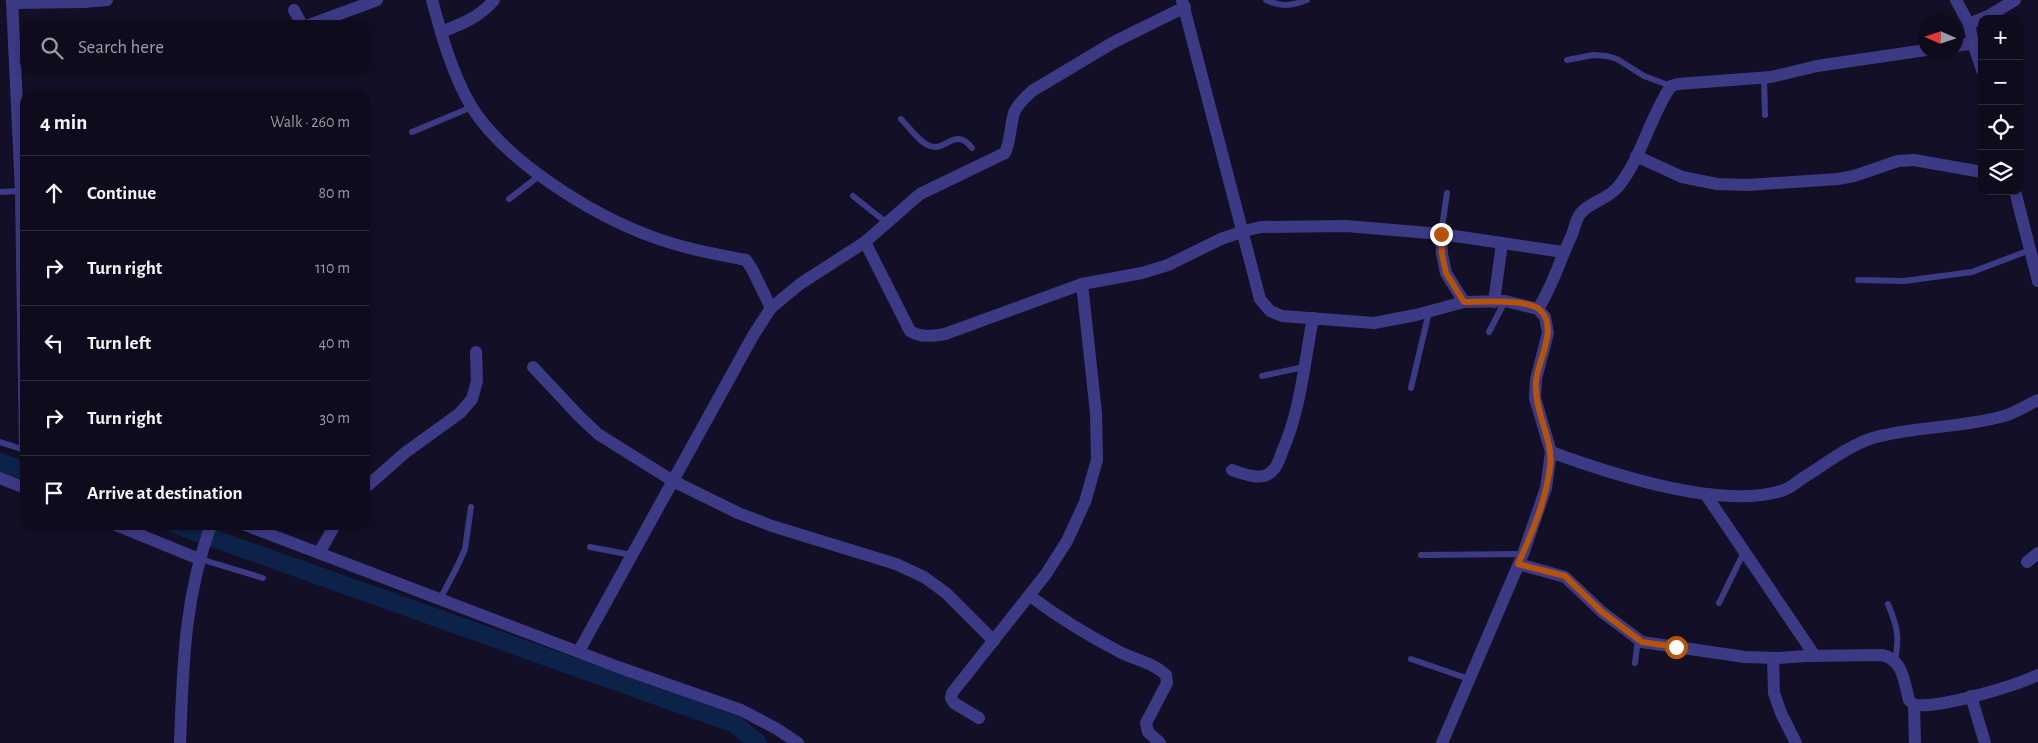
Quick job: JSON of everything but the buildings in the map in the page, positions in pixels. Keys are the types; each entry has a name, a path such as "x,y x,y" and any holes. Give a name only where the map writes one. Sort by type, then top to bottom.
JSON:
{"street":[{"path":"20,170 12,2 84,2 107,0"},
{"path":"323,20 378,0"},
{"path":"432,0 450,63 472,107 515,156 538,176 615,221 650,236 692,250 746,260 771,308"},
{"path":"441,32 471,20 485,10 494,0"},
{"path":"1956,0 1969,24 1979,60"},
{"path":"1969,24 1990,15 2014,0"},
{"path":"579,651 754,334 771,308 800,284 865,242 888,224 920,194 981,160 1005,153 1010,142 1014,112 1021,101 1032,91 1114,42 1184,4 1260,299 1270,311 1282,316 1374,323 1464,302 1499,301 1538,309 1545,318 1548,333 1536,379 1535,398 1551,452 1546,488 1521,559 1442,743"},
{"path":"294,10 299,20"},
{"path":"1963,45 1973,43"},
{"path":"1538,309 1551,288 1563,252 1580,214 1618,187 1672,86 1764,77 1817,66 1918,51"},
{"path":"1636,156 1682,177 1717,184 1747,185 1838,179 1854,176 1898,161 1914,160 1978,171"},
{"path":"2016,195 2038,280"},
{"path":"865,242 910,331 920,336 946,334 1082,284 1142,273 1168,265 1221,239 1244,231 1261,228 1346,226 1441,234 1563,252"},
{"path":"1441,234 1442,254 1446,273 1464,302"},
{"path":"1499,301 1502,243"},
{"path":"978,718 954,703 951,698 952,693 1030,596 1067,541 1085,502 1097,460 1096,413 1082,284"},
{"path":"1232,470 1252,477 1266,475 1274,470 1294,421 1301,394 1313,318"},
{"path":"370,478 460,413 472,399 477,381 476,352"},
{"path":"533,367 598,434 674,480 738,513 772,526 896,564 924,577 946,593 994,641"},
{"path":"1551,452 1589,466 1706,495 1745,497 1784,489 1866,440 1893,433 1968,424 2005,416 2038,400"},
{"path":"0,478 20,486"},
{"path":"1706,495 1815,656"},
{"path":"131,530 201,553"},
{"path":"180,743 185,636 201,553 209,530"},
{"path":"258,530 741,710 777,729 798,743"},
{"path":"319,553 332,530"},
{"path":"2027,562 2038,553"},
{"path":"1521,559 1565,576 1602,612 1642,642 1736,655 1773,658 1882,655 1895,660 1901,671 1909,700 1914,705 1915,743"},
{"path":"1030,596 1090,637 1122,654 1160,668 1166,674 1167,683 1146,723 1148,732 1160,743"},
{"path":"1773,658 1774,693 1781,713 1796,743"},
{"path":"1914,705 1971,696 2023,682 2038,675"},
{"path":"1971,696 1985,743"}],"lane":[{"path":"1266,0 1277,5 1293,5 1307,0"},
{"path":"1567,60 1593,55 1607,56 1617,59 1644,76 1672,86"},
{"path":"1764,77 1765,115"},
{"path":"412,132 472,107"},
{"path":"901,119 925,143 932,147 939,146 953,139 961,139 968,142 972,148"},
{"path":"509,199 538,176"},
{"path":"0,192 20,191"},
{"path":"1441,234 1447,193"},
{"path":"853,196 888,224"},
{"path":"1858,280 1904,281 1972,272 2030,250"},
{"path":"1489,332 1499,301"},
{"path":"1411,388 1429,311"},
{"path":"1262,376 1304,367"},
{"path":"0,442 20,448"},
{"path":"440,598 465,550 471,507"},
{"path":"590,547 632,555"},
{"path":"1719,603 1744,552"},
{"path":"201,553 263,578"},
{"path":"1421,555 1521,559"},
{"path":"1888,604 1898,628 1898,647 1895,660"},
{"path":"1635,663 1638,639"},
{"path":"1412,658 1469,678"}],"waterway":[{"path":"0,462 20,469"},
{"path":"190,530 735,724 758,743"}],"route":[{"path":"1441,234 1442,254 1446,273 1464,302 1505,301 1517,303 1538,309 1545,318 1548,333 1536,379 1535,398 1551,452 1551,465 1540,509 1518,564 1565,576 1602,612 1642,642 1676,647"}]}
